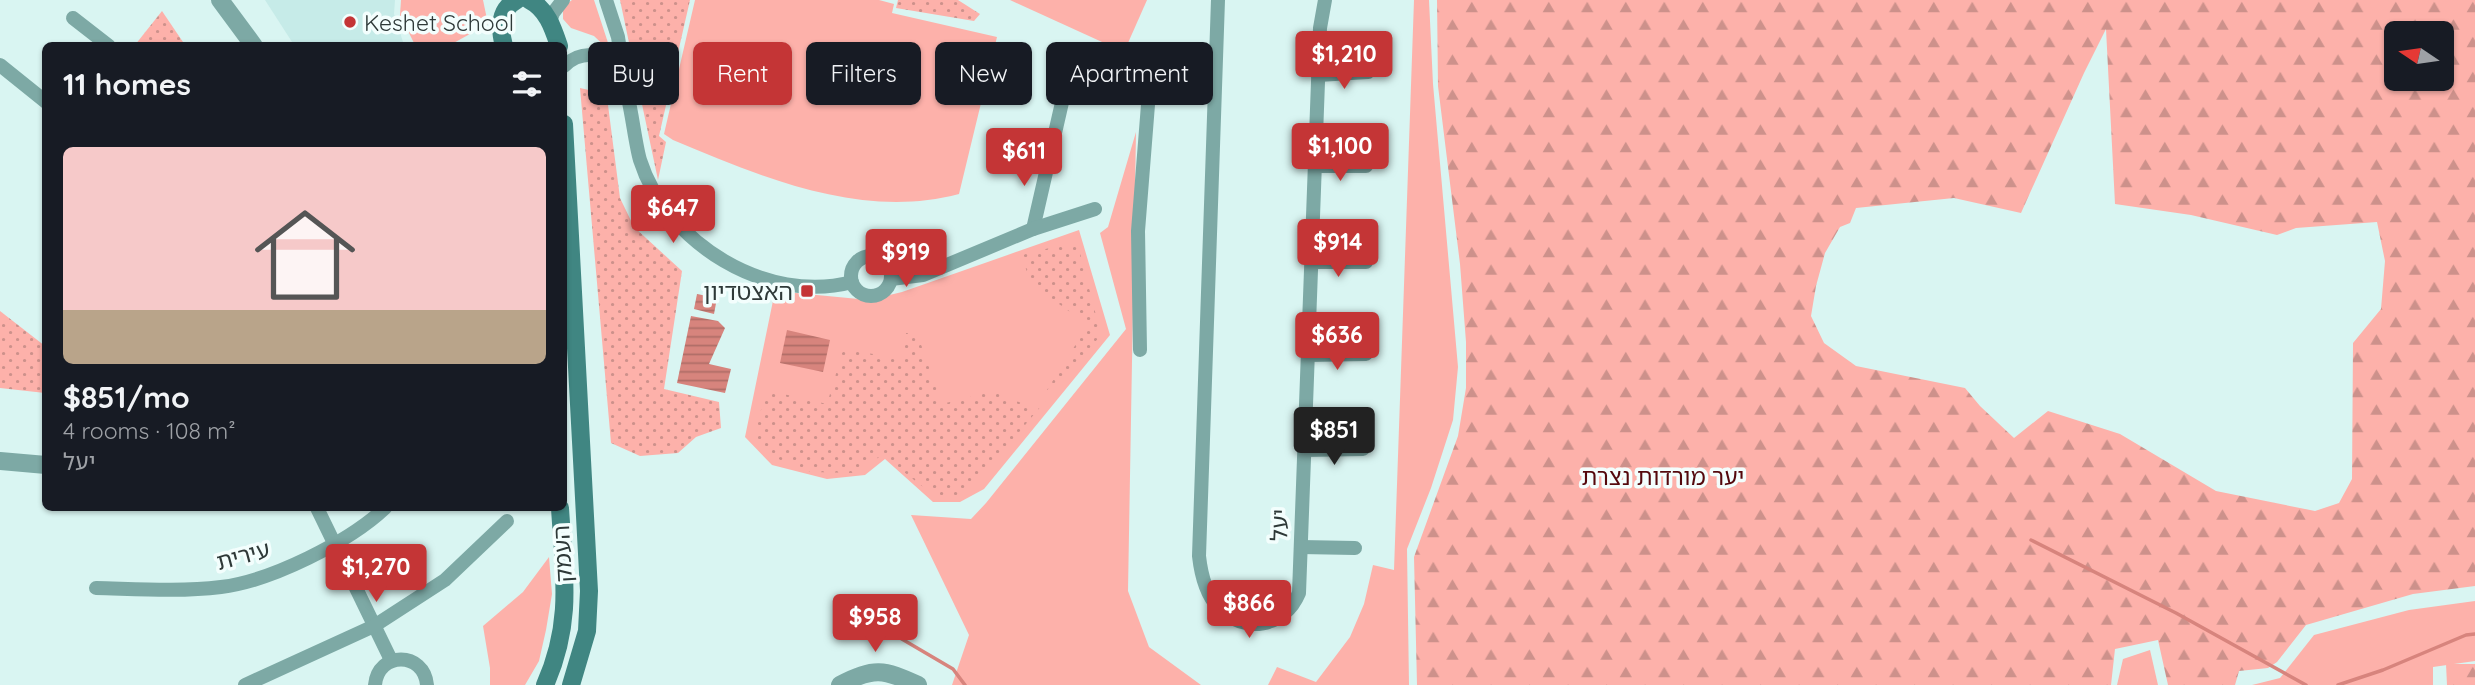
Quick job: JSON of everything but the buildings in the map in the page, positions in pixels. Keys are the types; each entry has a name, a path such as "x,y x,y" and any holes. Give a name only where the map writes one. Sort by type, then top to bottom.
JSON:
{"main road":[{"path":"497,0 504,42"},
{"path":"501,22 507,6 517,0"},
{"path":"530,0 539,6 555,33"},
{"name":"העמק","path":"567,180 589,591 587,631 571,685"},
{"name":"העמק","path":"545,685 560,643 565,611 560,511"}],"street":[{"path":"220,0 251,42"},
{"path":"234,0 264,42"},
{"path":"555,33 553,13 563,0"},
{"path":"606,0 619,42"},
{"name":"יעל","path":"1218,0 1199,556 1202,578 1218,607 1230,617 1244,622 1273,622 1294,605 1299,593 1320,28 1325,0"},
{"path":"73,18 103,42"},
{"path":"567,45 588,54"},
{"path":"567,64 576,57 588,54"},
{"path":"1033,229 1066,85 1074,71 1093,62 1119,65 1142,72 1149,92 1138,231 1140,350"},
{"path":"0,65 42,99"},
{"path":"1318,75 1368,72"},
{"path":"629,105 641,163 658,198 685,232 737,269 771,280 821,288 852,282"},
{"path":"1315,166 1366,166"},
{"path":"891,279 923,275 1033,229 1095,209"},
{"path":"873,256 885,261 891,279 886,290 870,296 859,292 852,282 852,275 861,259 873,256"},
{"path":"1311,262 1366,262"},
{"path":"1308,355 1366,355"},
{"path":"1304,450 1363,449"},
{"path":"0,461 42,465"},
{"path":"318,511 391,660"},
{"name":"עירית","path":"96,587 223,587 283,568 335,544 381,511"},
{"path":"245,685 374,626 445,580 507,521"},
{"path":"1301,547 1354,548"},
{"path":"375,685 380,669 391,660 409,659 423,670 427,685"},
{"path":"840,685 864,673 891,672 918,685"}],"shaded area":[{"path":"265,0 395,0 394,14 403,42 292,42"},
{"path":"697,294 717,298 714,314 694,309"},
{"path":"691,316 718,321 725,328 709,364 731,369 725,393 677,383"},
{"path":"787,330 830,340 823,372 780,363"}],"green space":[{"path":"401,0 483,0 488,24 455,42 414,42 400,15"},
{"path":"572,0 594,0 608,42 600,42 594,36 571,28 563,19 563,7"},
{"path":"620,0 690,0 679,48 679,42 629,42"},
{"path":"695,0 879,0 894,4 892,13 997,37 996,42 935,42 935,105 981,105 959,194 922,201 885,202 813,191 741,168 673,140 664,134 671,105 679,105 679,69"},
{"path":"898,0 958,0 980,14 974,21 896,8"},
{"path":"1010,0 1147,0 1128,42 1102,42"},
{"path":"1414,0 1429,0 1433,84 1458,367 1453,420 1431,488 1407,549 1409,685 1268,685 1277,667 1316,682 1350,637 1364,604 1373,565 1394,570"},
{"name":"יער מורדות נצרת","path":"1437,0 2475,0 2475,586 2413,594 2306,625 2277,662 2268,668 2239,671 2235,685 2168,685 2158,640 2115,649 2111,685 1417,685 1414,557 1458,436 1466,388 1466,342 1460,264 1438,86","holes":["2106,29 2115,204 2191,215 2277,235 2296,228 2377,222 2385,261 2381,309 2353,343 2352,479 2339,503 2315,511 2216,491 2120,434 2048,411 2014,438 1965,388 1856,366 1824,343 1811,316 1825,253 1840,227 1850,223 1856,208 1954,198 2021,213"]},
{"path":"162,11 183,42 137,42"},
{"path":"580,88 588,90 588,105 608,105 620,198 634,227 682,271 664,389 719,402 721,428 696,437 678,453 640,456 611,443"},
{"path":"642,105 666,105 659,136 666,142 658,180"},
{"path":"1136,132 1128,591 1149,647 1201,685 952,685 969,635 911,515 971,519 1126,329 1100,233 1108,227"},
{"path":"1079,230 1110,335 984,489 960,502 933,502 885,459 865,475 827,479 772,465 745,437 775,291 869,300 902,292"},
{"path":"1077,241 1101,335 977,482 956,498 936,497 882,455 856,473 811,472 773,457 754,438 766,390 827,404 843,350 904,358 906,333 917,333 942,404 994,391 1035,409 1088,325 1030,283 1022,255"},
{"path":"0,311 42,344 42,393 0,388"},
{"path":"549,557 552,594 539,661 525,685 490,685 483,626 523,592"},
{"path":"2475,601 2475,661 2433,667 2433,685 2252,685 2280,678 2314,635 2409,610"},
{"path":"2150,650 2158,685 2117,685 2123,659"},
{"path":"2446,664 2475,664 2475,685 2447,685"}],"waterway":[{"path":"2031,540 2176,613 2306,685"},
{"path":"2338,685 2383,670 2466,635 2475,634"},
{"path":"895,635 953,669 965,685"}],"place":[{"name":"Keshet School","path":"350,22"},
{"name":"האצטדיון","path":"807,291"}]}
